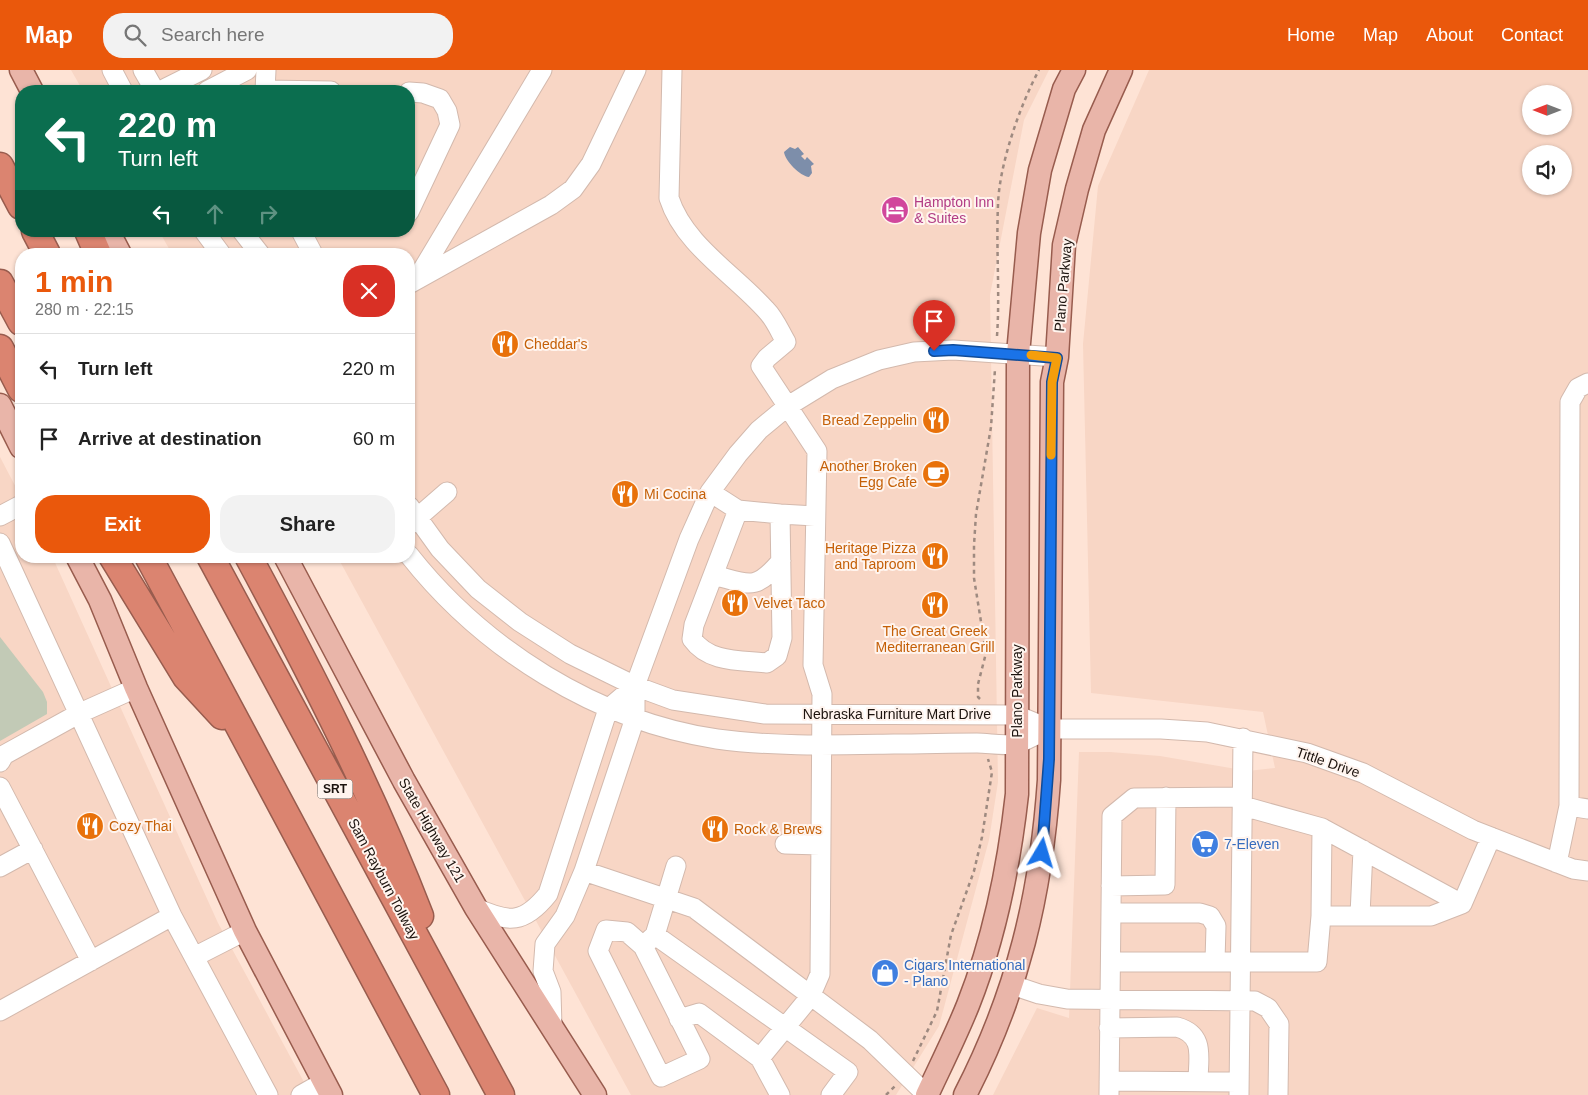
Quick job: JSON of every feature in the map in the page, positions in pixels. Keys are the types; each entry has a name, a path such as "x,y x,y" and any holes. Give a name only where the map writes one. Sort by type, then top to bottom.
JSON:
{"highway":[{"path":"0,166 15,195"},
{"path":"0,283 15,311"},
{"path":"0,348 15,377"},
{"path":"116,563 186,677 248,744"},
{"path":"152,563 436,1095"},
{"name":"Sam Rayburn Tollway","path":"214,563 501,1095"},
{"path":"252,563 303,659 397,858 461,1021"}],"main road":[{"path":"21,70 29,85"},
{"name":"Plano Parkway","path":"927,1095 968,1004 1000,900 1012,838 1017,794 1017,744 1007,354 1040,170 1059,104 1074,70"},
{"name":"Plano Parkway","path":"965,1095 987,1050 1012,985 1037,889 1045,835 1050,729 1052,382 1057,358 1064,245 1077,189 1094,130 1121,70"},
{"path":"0,405 15,435"},
{"path":"81,563 100,600 136,688 245,931 328,1089"},
{"name":"State Highway 121","path":"289,563 404,781 476,908 595,1095"}],"street":[{"path":"112,70 120,85"},
{"path":"143,70 152,85"},
{"path":"172,85 202,70"},
{"path":"218,85 247,70"},
{"path":"265,85 266,70"},
{"path":"415,276 542,70"},
{"path":"415,279 551,205 573,189 591,164 636,70"},
{"path":"672,70 669,198 674,215 697,244 768,311 786,342 766,358 761,366 817,450 813,665 822,694 820,974 810,997 784,1026 760,1058"},
{"path":"415,92 440,99 450,125 415,199"},
{"path":"208,237 217,248"},
{"path":"247,237 255,248"},
{"path":"304,237 311,248"},
{"path":"552,1026 551,992 542,971 545,944 565,916 584,871 634,718 634,686 689,539 710,492 738,454 759,430 788,406 832,379 879,360 914,352 953,350 1057,358"},
{"path":"1557,863 1569,806 1570,402 1578,388 1588,383"},
{"path":"415,514 446,492"},
{"path":"710,492 738,510 815,516"},
{"path":"0,516 15,508"},
{"path":"738,510 694,625 692,639 700,650 715,657 766,663 777,656 782,638 780,514"},
{"name":"Nebraska Furniture Mart Drive","path":"415,521 478,589 520,622 570,654 634,686 673,700 765,714 1016,715 1050,729"},
{"path":"0,543 172,916 268,1095"},
{"path":"713,575 747,584 758,584 768,577 781,561"},
{"path":"415,563 427,578 505,648 556,681 608,709 672,730 716,739 768,744 821,745 1017,744 1050,729"},
{"path":"781,619 814,619"},
{"path":"476,908 498,918 516,919 537,908 548,894 608,709 634,686"},
{"path":"0,762 4,755 80,713 136,688"},
{"name":"Tittle Drive","path":"1050,729 1161,729 1207,732 1243,738 1307,753 1363,773 1491,837 1573,870 1588,871"},
{"path":"1243,738 1243,802 1239,1089 1198,1082 1109,1088 1112,816 1134,798 1166,797 1243,802 1322,828 1462,904"},
{"path":"0,787 91,961"},
{"path":"1112,886 1165,885 1166,797"},
{"path":"1569,806 1588,809"},
{"path":"1111,962 1317,962 1321,916 1322,828"},
{"path":"1321,916 1432,916 1462,904 1491,837"},
{"path":"785,844 820,845"},
{"path":"0,867 33,849"},
{"path":"1360,915 1363,850"},
{"path":"676,866 666,898 649,940 680,1019 700,1058 662,1077 598,951 606,930 627,932 649,940 784,1026 848,1072 831,1095"},
{"path":"584,871 694,908 810,997 870,1040 927,1095"},
{"path":"1111,913 1200,913 1210,916 1216,926 1215,961"},
{"path":"0,1011 172,916"},
{"path":"194,957 245,931"},
{"path":"1012,985 1039,994 1067,999 1255,1001 1268,1008 1279,1024 1278,1095"},
{"path":"680,1019 699,1013 760,1058 780,1095"},
{"path":"1110,1028 1177,1027 1188,1030 1194,1036 1199,1046 1198,1082"},
{"path":"301,1095 328,1089"}],"path":[{"path":"985,714 985,702 978,697 978,684 986,653 974,578 974,546 976,514 991,427 1007,354 998,204 1013,131 1039,70"},
{"path":"886,1095 905,1073 925,1040 937,1010 951,935 974,871 980,846 992,772 987,744"}],"shaded area":[{"path":"71,70 1049,70 1024,120 990,295 998,782 989,840 939,1026 896,1095 631,1095 341,563 415,563 415,248 169,248 162,237 415,237 415,85 80,85"},
{"path":"1149,70 1588,70 1588,1095 993,1095 1037,1008 1069,1018 1079,752 1110,752 1160,756 1248,771 1275,768 1263,712 1091,693 1083,344 1098,186"},
{"path":"0,457 15,486 15,563 55,563 218,923 311,1095 0,1095"}],"green space":[{"path":"0,637 43,692 47,702 47,714 0,741"}],"water":[{"path":"790,147 795,149 798,147 804,154 801,156 805,160 807,157 814,164 811,166 812,173 809,177 797,171 787,160 784,152"}],"slow traffic":[{"path":"1031,355 1057,358 1052,382 1051,455"}],"place":[{"name":"Hampton Inn & Suites","path":"895,210"},
{"name":"Cheddar's","path":"505,344"},
{"name":"Bread Zeppelin","path":"936,420"},
{"name":"Another Broken Egg Cafe","path":"936,474"},
{"name":"Mi Cocina","path":"625,494"},
{"name":"Heritage Pizza and Taproom","path":"935,556"},
{"name":"Velvet Taco","path":"735,603"},
{"name":"The Great Greek Mediterranean Grill","path":"935,605"},
{"name":"Cozy Thai","path":"90,826"},
{"name":"Rock & Brews","path":"715,829"},
{"name":"7-Eleven","path":"1205,844"},
{"name":"Cigars International - Plano","path":"885,973"}],"route":[{"path":"934,351 953,350 1057,358 1052,382 1050,729 1045,835 1042,853"}]}
